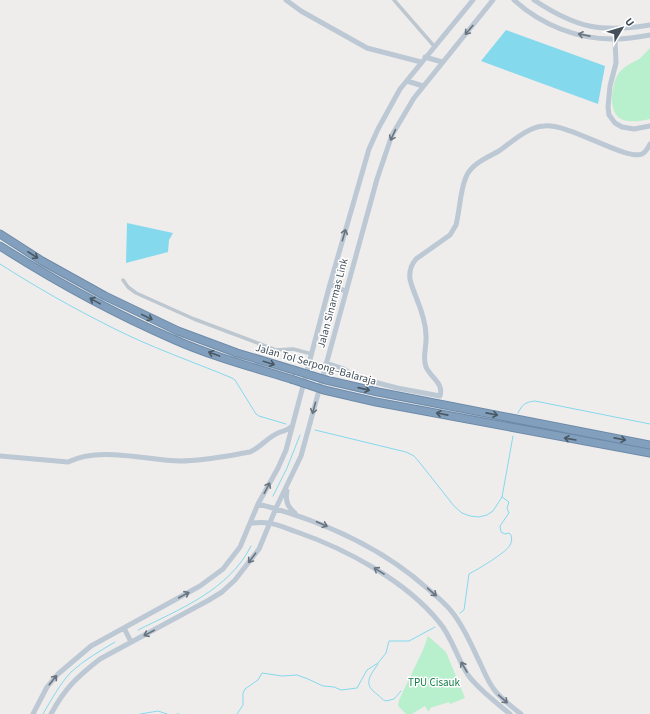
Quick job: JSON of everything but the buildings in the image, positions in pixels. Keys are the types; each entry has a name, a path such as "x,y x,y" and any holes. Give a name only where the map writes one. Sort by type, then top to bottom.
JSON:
{"highway":[{"name":"Jalan Tol Serpong–Balaraja","path":"0,234 42,261 105,296 178,331 237,353 326,380 378,392 650,445"},
{"name":"Jalan Tol Serpong–Balaraja","path":"0,246 37,269 101,304 174,340 234,362 324,390 376,402 650,453"},
{"path":"608,446 650,457"}],"street":[{"path":"286,0 301,11 367,48 422,62"},
{"path":"394,0 434,46"},
{"name":"Jalan Sinarmas Link","path":"250,523 258,504 286,450 330,284 370,149 388,109 407,81 425,57 473,0"},
{"name":"Jalan Sinarmas Link","path":"51,714 70,685 100,659 222,592 235,580 259,549 276,508 301,456 345,291 384,155 402,117 414,98 493,0"},
{"path":"514,0 540,20 576,34 594,38 615,39 650,35"},
{"path":"534,0 564,18 596,28 615,29 650,25"},
{"path":"615,39 616,63 610,86 608,107 609,115 615,123 622,127 634,129 650,126"},
{"path":"425,57 442,62"},
{"path":"407,81 423,86"},
{"path":"326,363 344,369 355,377 397,388 440,396 442,390 439,383 429,372 426,366 425,353 427,337 425,325 410,281 410,270 416,259 450,235 454,230 466,176 470,170 481,161 531,130 544,126 554,126 620,151 633,154 642,154 646,152 650,144"},
{"path":"123,280 128,287 136,293 214,327 276,350 293,349 312,354"},
{"path":"330,284 345,291"},
{"path":"0,456 68,462 77,457 101,454 179,460 200,460 250,452 277,433 287,430 292,425"},
{"path":"287,486 287,504 291,510 302,517"},
{"path":"258,504 276,508 302,517 347,535 372,548 402,567 438,597 452,611 462,625 495,692 521,714"},
{"path":"33,714 47,687 58,674 91,646 212,579 240,548 250,523 270,523 340,549 370,565 408,593 440,622 448,634 469,676 479,688 510,714"},
{"path":"124,628 131,642"}],"green space":[{"path":"650,48 650,119 642,121 622,120 614,112 612,105 612,96 616,78 623,68 639,59"},
{"name":"TPU Cisauk","path":"428,636 446,652 465,698 450,704 449,702 430,708 428,711 425,706 412,714 406,714 398,706 399,700 423,650"}],"water":[{"path":"506,30 605,66 598,104 481,61"},
{"path":"127,223 173,233 169,240 168,252 126,263"}],"waterway":[{"path":"0,264 27,281 97,320 156,347 232,378 235,380 256,414 286,424"},
{"path":"518,413 524,404 535,401 650,424"},
{"path":"315,430 406,452 414,456 454,506 462,513 479,517 487,515 493,511 502,497 513,436"},
{"path":"273,496 287,468 300,435"},
{"path":"460,613 464,610 469,574 498,556 511,543 511,535 509,533 505,534 501,532 500,526 509,513 507,508 509,502 502,497"},
{"path":"138,630 186,606 217,586 230,575 242,561 251,546"},
{"path":"237,714 243,705 243,693 245,689 258,680 262,673 282,676 297,675 323,686 334,687 341,690 357,688 367,670 378,663 386,653 389,641 409,641 435,627"},
{"path":"43,714 59,687 71,672 115,642"},
{"path":"378,664 372,672 369,680 370,687 373,691 386,701 394,699 401,691"},
{"path":"140,714 158,711 167,714"}]}
